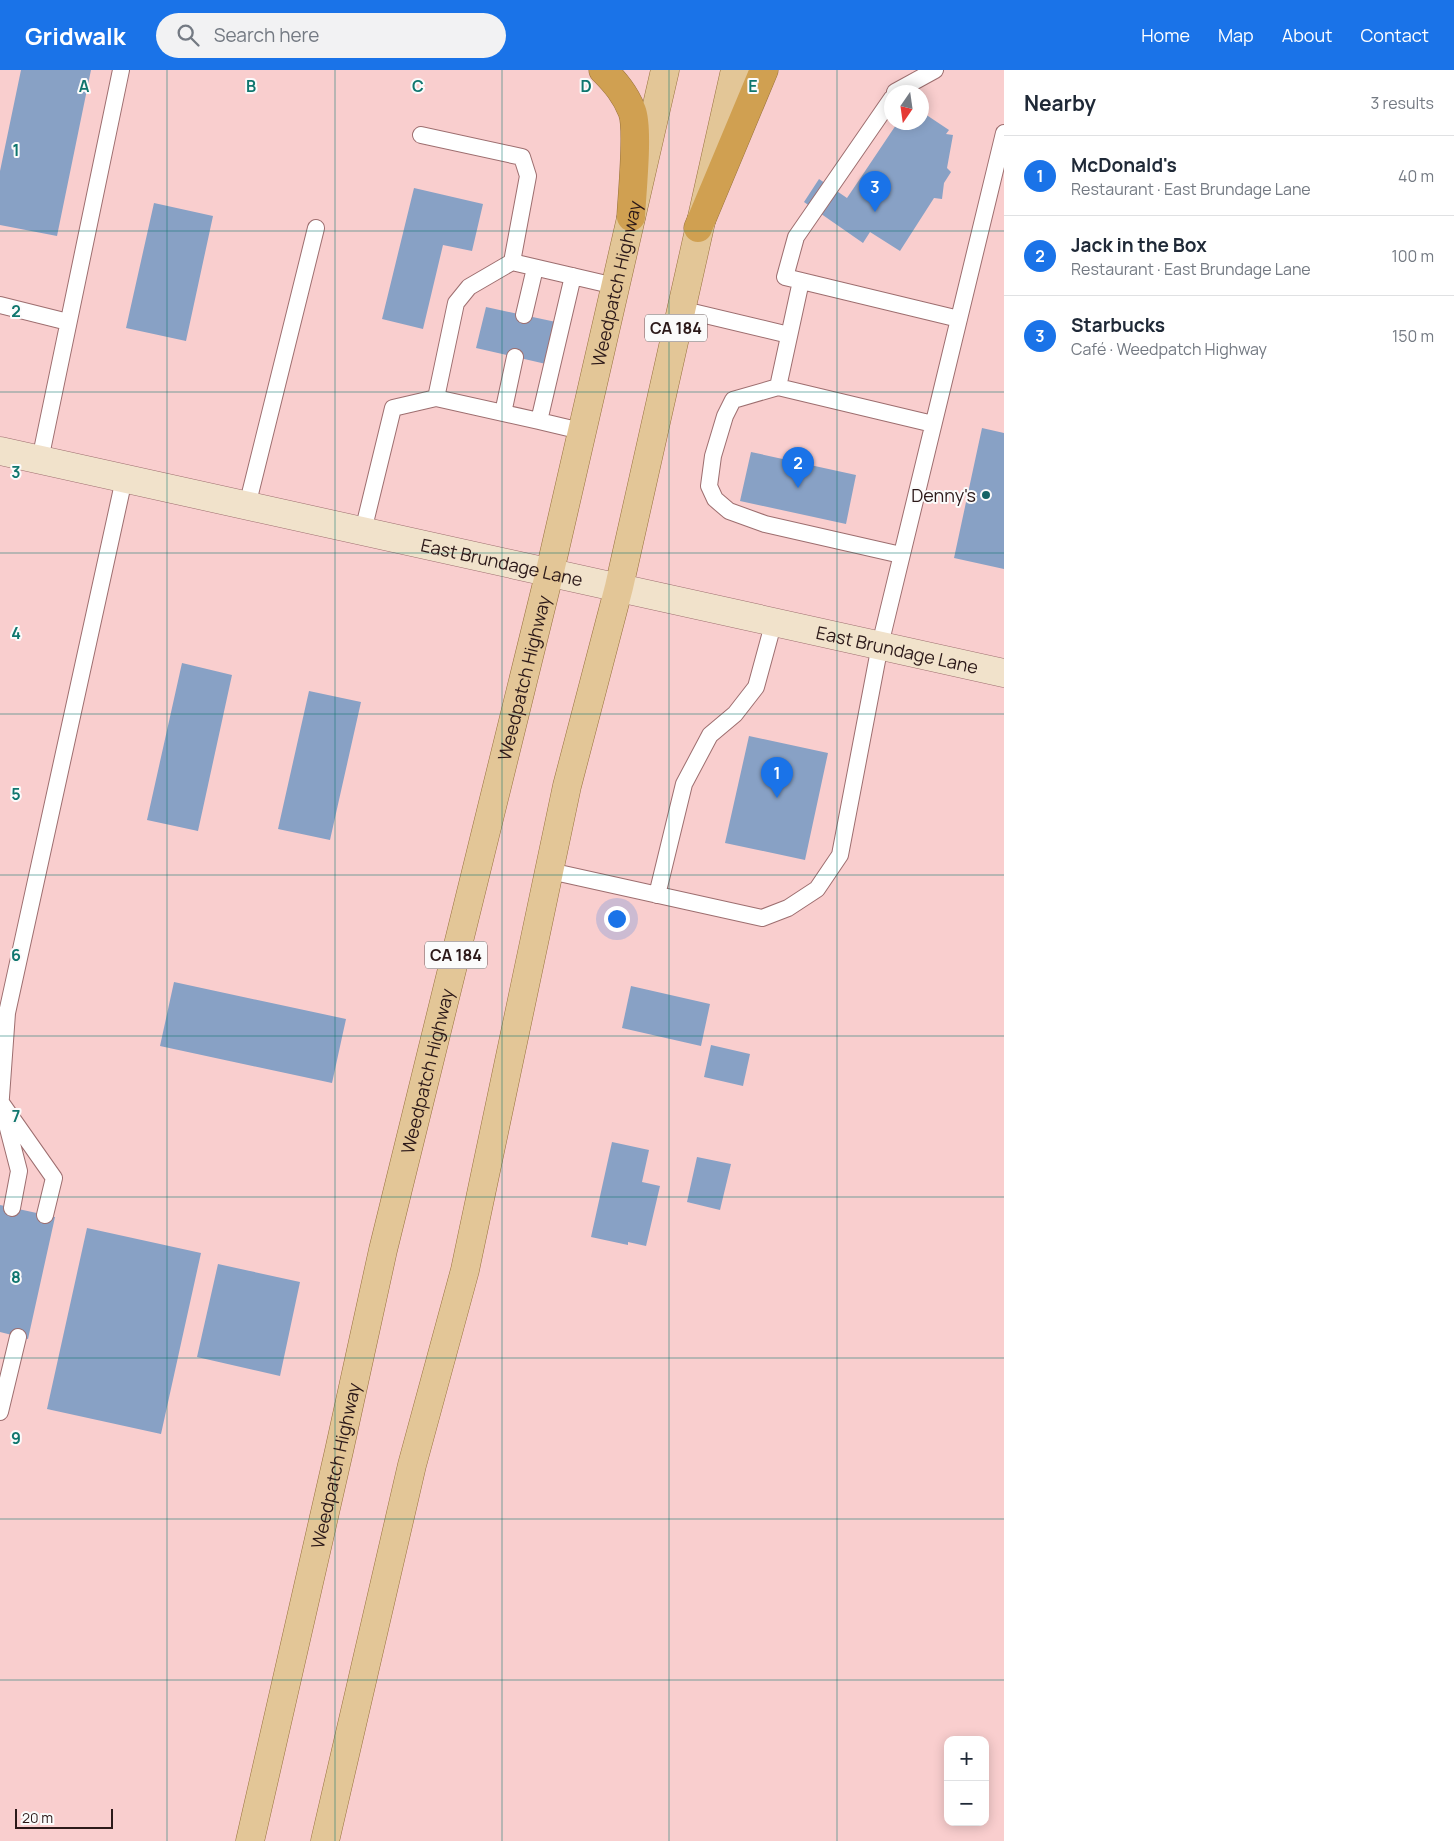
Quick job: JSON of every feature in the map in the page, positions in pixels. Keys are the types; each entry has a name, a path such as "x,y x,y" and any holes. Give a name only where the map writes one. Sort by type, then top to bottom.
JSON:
{"highway":[{"path":"603,70 621,88 633,113 635,142 631,217"},
{"path":"698,228 764,70"}],"main road":[{"name":"Weedpatch Highway","path":"250,1841 340,1451 383,1250 550,571 665,70"},
{"name":"CA 184","path":"326,1841 412,1465 465,1270 567,786 619,587 698,228 735,70"},
{"name":"East Brundage Lane","path":"0,452 550,571 1004,673"}],"lane":[{"path":"40,460 121,70"},
{"path":"908,85 935,70"},
{"path":"778,387 789,335 796,237 884,110"},
{"path":"550,871 762,918 788,908 817,889 840,855 880,645 1004,133"},
{"path":"422,135 522,157 528,176 512,262"},
{"path":"247,506 316,228"},
{"path":"436,398 456,303 469,287 512,262 615,286"},
{"path":"524,315 535,268"},
{"path":"539,421 573,276"},
{"path":"793,279 959,319"},
{"path":"0,305 68,322"},
{"path":"680,309 789,335"},
{"path":"503,413 515,357"},
{"path":"901,555 765,524 729,511 715,499 709,486 713,456 725,416 733,400 778,387 933,424"},
{"path":"363,531 393,408 436,398 581,431"},
{"path":"12,1208 19,1171 0,1106 4,1016 124,479"},
{"path":"657,896 684,784 710,735 736,714 756,687 774,621"},
{"path":"0,1106 54,1178 46,1215"},
{"path":"0,1412 18,1336"}],"building":[{"path":"21,70 91,70 57,236 0,225 0,171"},
{"path":"929,117 949,130 946,134 953,135 947,168 951,172 944,183 942,199 934,198 900,251 870,232 863,243 804,202 819,179 847,198 893,130 929,130"},
{"path":"414,188 483,204 472,251 443,245 423,329 382,319"},
{"path":"154,203 213,216 186,341 126,328"},
{"path":"486,307 556,322 546,364 476,348"},
{"name":"Denny's","path":"982,428 1004,433 1004,569 954,558"},
{"path":"751,452 856,475 846,524 740,501"},
{"path":"182,663 232,675 198,831 147,820"},
{"path":"309,691 361,702 330,840 278,829"},
{"path":"749,736 828,753 805,860 725,843"},
{"path":"174,982 346,1019 332,1083 160,1046"},
{"path":"631,986 710,1004 701,1046 622,1028"},
{"path":"711,1045 750,1054 743,1086 704,1077"},
{"path":"612,1142 649,1150 642,1182 660,1186 646,1246 628,1242 628,1245 591,1237"},
{"path":"697,1157 731,1164 720,1210 687,1202"},
{"path":"0,1205 55,1217 28,1339 0,1332"},
{"path":"87,1228 201,1253 161,1434 47,1409"},
{"path":"218,1264 300,1282 280,1376 197,1357"}],"place":[{"name":"Starbucks","path":"875,212"},
{"name":"Jack in the Box","path":"798,488"},
{"name":"Denny's","path":"986,495"},
{"name":"McDonald's","path":"777,798"}]}
